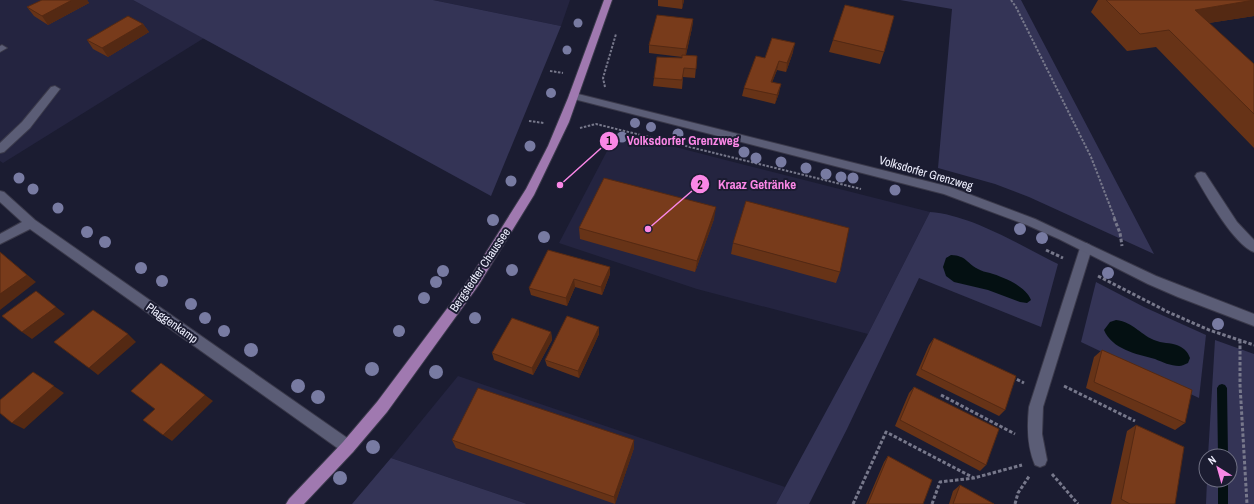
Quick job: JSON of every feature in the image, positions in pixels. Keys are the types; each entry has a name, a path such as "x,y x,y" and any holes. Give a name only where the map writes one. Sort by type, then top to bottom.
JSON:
{"main road":[{"name":"Bergstedter Chaussee","path":"294,504 348,447 382,407 474,282 539,177 574,96 608,0"}],"street":[{"path":"0,149 26,125 55,89"},
{"name":"Volksdorfer Grenzweg","path":"574,96 946,190 1031,222 1182,293 1254,320"},
{"path":"1201,176 1248,244 1254,247"},
{"name":"Plaggenkamp","path":"0,195 31,223 348,447"},
{"path":"0,239 31,223"},
{"path":"1040,460 1035,444 1036,406 1086,248"}],"path":[{"path":"1011,0 1016,7 1091,157 1120,232 1122,245 1117,263"},
{"path":"605,88 603,78 618,28"},
{"path":"578,128 596,124 863,189"},
{"path":"1041,248 1168,312 1208,330 1254,345"},
{"path":"1240,340 1240,385 1247,504"},
{"path":"1009,375 1041,391"},
{"path":"1046,377 1135,420"},
{"path":"941,395 1035,444"},
{"path":"853,504 886,432 974,478"},
{"path":"932,504 940,482 974,478 1040,460"},
{"path":"1015,504 1018,493 1040,460"},
{"path":"1040,460 1078,504"}],"shaded area":[{"path":"0,0 133,0 204,38 3,163 0,161"},
{"path":"133,0 433,0 561,26 491,196"},
{"path":"433,0 570,0 561,26"},
{"path":"900,0 1021,0 1154,254 1029,197 995,184 938,168 952,9"},
{"path":"617,132 930,212 868,334 697,289 559,243"},
{"path":"930,212 946,214 979,225 996,232 1058,264 1041,327 919,278 847,429 809,504 776,504 868,334"},
{"path":"951,255 963,258 979,270 1014,283 1024,290 1031,300 1027,303 1020,302 988,290 954,282 946,276 943,267 946,258"},
{"path":"1096,282 1144,307 1206,335 1199,398 1081,342"},
{"path":"1116,320 1128,323 1151,339 1175,344 1181,347 1188,353 1190,358 1188,363 1180,366 1170,365 1125,350 1113,342 1104,330 1110,322"},
{"path":"1215,340 1254,354 1254,504 1206,504 1207,488 1238,488 1238,448 1208,448"},
{"path":"458,376 785,487 776,504 527,504 391,458"},
{"path":"391,458 527,504 352,504"}],"building":[{"path":"42,0 72,0 42,16 27,7"},
{"path":"1106,0 1254,0 1195,10 1254,64 1254,114 1169,30 1140,34"},
{"path":"845,5 894,16 884,52 833,40"},
{"path":"657,15 693,19 686,49 649,45"},
{"path":"128,16 143,24 102,48 87,40"},
{"path":"772,38 795,43 787,63 779,61 771,82 781,84 777,95 744,88 756,56 765,58"},
{"path":"682,55 697,56 696,69 684,68 682,80 654,78 657,57 682,58"},
{"path":"604,178 716,207 697,261 579,228"},
{"path":"746,201 849,228 840,272 733,243"},
{"path":"548,250 610,267 601,287 574,279 566,298 529,288"},
{"path":"0,252 27,275 0,294"},
{"path":"36,291 56,307 22,332 2,316"},
{"path":"93,310 128,334 89,368 54,342"},
{"path":"567,316 599,327 578,371 545,360"},
{"path":"512,318 551,332 532,368 492,353"},
{"path":"934,338 1016,376 1005,410 921,369"},
{"path":"1102,350 1192,390 1185,423 1094,382"},
{"path":"161,363 205,395 163,435 143,420 155,409 131,391"},
{"path":"33,372 54,386 12,423 0,413 0,400"},
{"path":"914,387 999,429 986,465 900,420"},
{"path":"478,388 634,440 614,497 452,440"},
{"path":"1136,425 1184,447 1175,504 1130,504 1121,499"},
{"path":"888,456 932,480 923,504 868,504"},
{"path":"960,485 994,504 953,504"}],"waterway":[{"path":"1222,388 1223,448"},
{"path":"1223,488 1223,504"}],"place":[{"name":"Volksdorfer Grenzweg","path":"560,185"},
{"name":"Kraaz Getränke","path":"648,229"}]}
